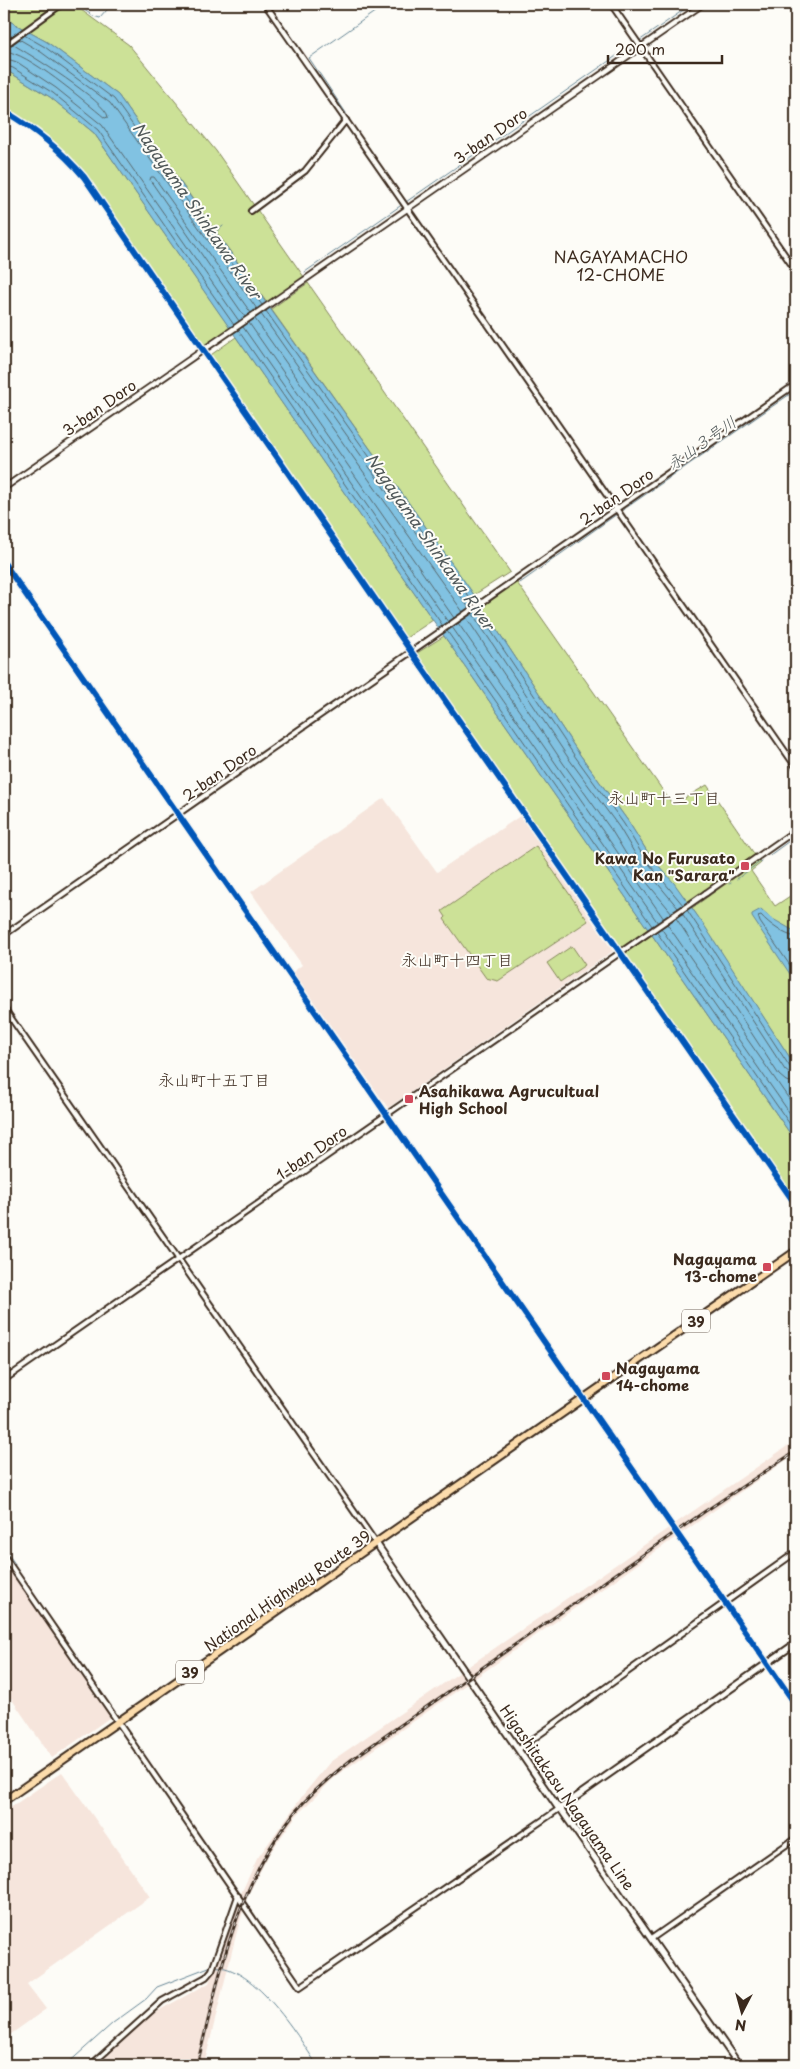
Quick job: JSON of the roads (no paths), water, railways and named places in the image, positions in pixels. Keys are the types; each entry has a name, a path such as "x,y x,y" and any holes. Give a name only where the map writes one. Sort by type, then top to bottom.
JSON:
{"highway":[{"name":"39","path":"584,1399 796,1251"},
{"name":"National Highway Route 39","path":"4,1801 584,1399"}],"main road":[{"name":"Higashitakasu Nagayama Line","path":"376,1543 739,2065"},
{"path":"560,1808 796,1643"}],"street":[{"path":"4,46 62,4"},
{"path":"266,4 796,767"},
{"path":"610,4 796,271"},
{"name":"3-ban Doro","path":"4,488 292,288 405,205 638,44 703,4"},
{"path":"4,111 53,144 72,163 89,185 205,348 411,652 796,1205"},
{"path":"251,211 305,171 346,120"},
{"name":"2-ban Doro","path":"4,935 796,384"},
{"path":"4,563 796,1705"},
{"path":"706,893 796,830"},
{"name":"1-ban Doro","path":"4,1380 706,893"},
{"path":"4,1008 376,1543"},
{"path":"519,1749 796,1552"},
{"path":"4,1556 300,1987 560,1808"},
{"path":"651,1939 796,1838"},
{"path":"91,2065 162,2001 206,1977 212,1970 238,1896"}],"water":[{"name":"Nagayama Shinkawa River","path":"4,18 47,42 118,95 470,589 578,752 628,821 650,856 674,883 704,925 796,1067 796,1142 94,133 50,97 4,69"},
{"path":"761,909 771,918 796,932 796,983 752,917 752,914"}],"waterway":[{"path":"76,4 93,16 100,18 112,4"},
{"path":"345,116 346,113 309,58 386,4"},
{"path":"639,41 692,4"},
{"path":"305,272 635,43"},
{"path":"318,151 343,120"},
{"path":"302,171 316,154"},
{"path":"272,192 295,176"},
{"path":"256,203 267,196"},
{"name":"Nagayama Shinkawa River","path":"216,232 223,226"},
{"name":"永山３号川","path":"623,510 793,392"},
{"name":"永山３号川","path":"520,583 617,514"},
{"path":"770,855 796,836"},
{"path":"737,879 761,861"},
{"path":"4,1548 15,1564 14,1567"},
{"path":"4,1574 10,1570"},
{"path":"66,2065 113,2023 146,1999 157,1987 209,1967 225,1968 241,1975 256,1987 285,2019 317,2065"}],"railway":[{"path":"197,2065 222,1965 244,1901 258,1870 275,1841 295,1812 308,1798 351,1760 704,1512 796,1451"}],"place":[{"name":"Kawa No Furusato Kan \"Sarara\"","path":"745,866"},
{"name":"Asahikawa Agrucultual High School","path":"409,1099"},
{"name":"Nagayama 13-chome","path":"767,1267"},
{"name":"Nagayama 14-chome","path":"606,1376"}],"district":[{"name":"NAGAYAMACHO 12-CHOME","path":"621,265"},
{"name":"永山町十三丁目","path":"664,797"},
{"name":"永山町十四丁目","path":"457,959"},
{"name":"永山町十五丁目","path":"214,1079"}]}
